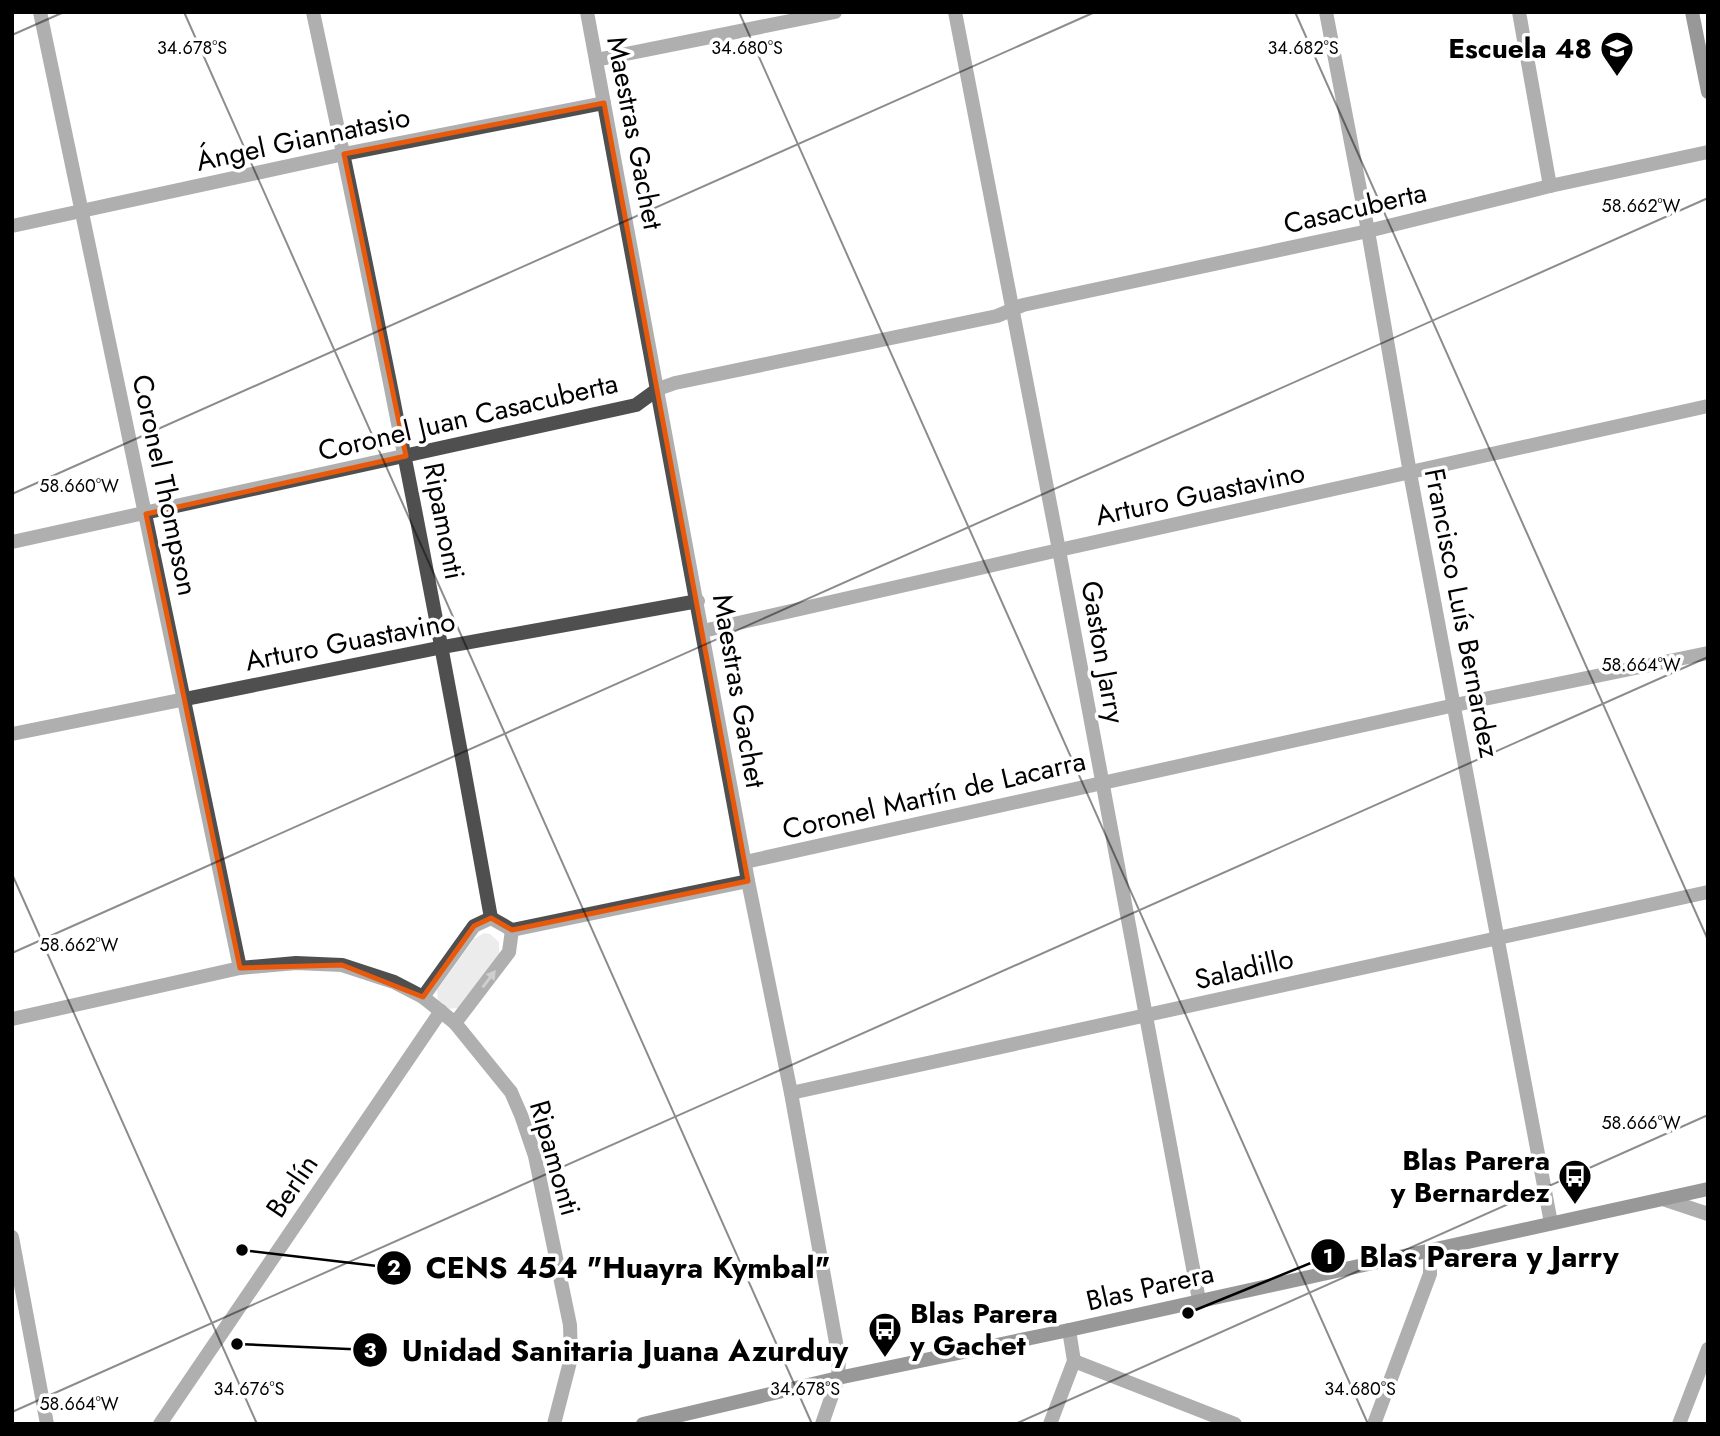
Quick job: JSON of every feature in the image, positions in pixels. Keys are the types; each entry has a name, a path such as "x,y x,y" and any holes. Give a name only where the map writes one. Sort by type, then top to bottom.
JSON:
{"street":[{"name":"Coronel Thompson","path":"40,12 240,968"},
{"name":"Ripamonti","path":"313,12 406,456 491,918"},
{"name":"Maestras Gachet","path":"587,12 748,881 791,1093 839,1359 838,1378"},
{"path":"596,60 835,12"},
{"name":"Gaston Jarry","path":"954,12 1059,550 1199,1300"},
{"name":"Francisco Luís Bernardez","path":"1326,12 1551,1223"},
{"path":"1519,12 1549,186"},
{"path":"1692,12 1708,92"},
{"name":"Ángel Giannatasio","path":"12,226 344,154 604,103"},
{"name":"Casacuberta","path":"1012,309 1368,231 1549,186 1708,152"},
{"name":"Coronel Juan Casacuberta","path":"12,542 636,405 658,389 675,383 997,316 1012,309"},
{"name":"Arturo Guastavino","path":"703,631 1708,406"},
{"name":"Arturo Guastavino","path":"12,734 443,647 698,601"},
{"name":"Coronel Martín de Lacarra","path":"746,862 1455,705 1708,653"},
{"path":"422,998 474,926 491,918 512,930 748,881"},
{"name":"Saladillo","path":"791,1093 1708,892"},
{"path":"456,1023 509,952 512,930"},
{"path":"12,1019 240,968 296,963 342,965 394,982 441,1011"},
{"name":"Ripamonti","path":"441,1011 456,1023 511,1093 535,1156 570,1325 571,1358 554,1424"},
{"name":"Berlín","path":"160,1424 441,1011"},
{"name":"Blas Parera","path":"643,1424 838,1378 1069,1330 1708,1189"},
{"path":"1663,1199 1708,1214"},
{"path":"13,1247 47,1424"},
{"path":"1374,1424 1430,1275 1430,1250"},
{"path":"1050,1424 1074,1361 1069,1330"},
{"path":"1679,1424 1708,1349"},
{"path":"1074,1361 1235,1424"},
{"path":"822,1424 838,1378"}],"highlighted area":[{"path":"604,103 748,881 512,930 491,918 474,926 423,997 342,965 240,968 146,514 406,456 344,154"}],"shaded area":[{"path":"484,933 490,934 499,942 499,955 458,1008 447,1009 438,1002 437,990 474,939"}],"place":[{"name":"Escuela 48","path":"1617,78"},
{"name":"Blas Parera y Bernardez","path":"1575,1206"},
{"name":"CENS 454 \"Huayra Kymbal\"","path":"242,1250"},
{"name":"Blas Parera y Jarry","path":"1188,1313"},
{"name":"Unidad Sanitaria Juana Azurduy","path":"237,1344"},
{"name":"Blas Parera y Gachet","path":"885,1359"}]}
